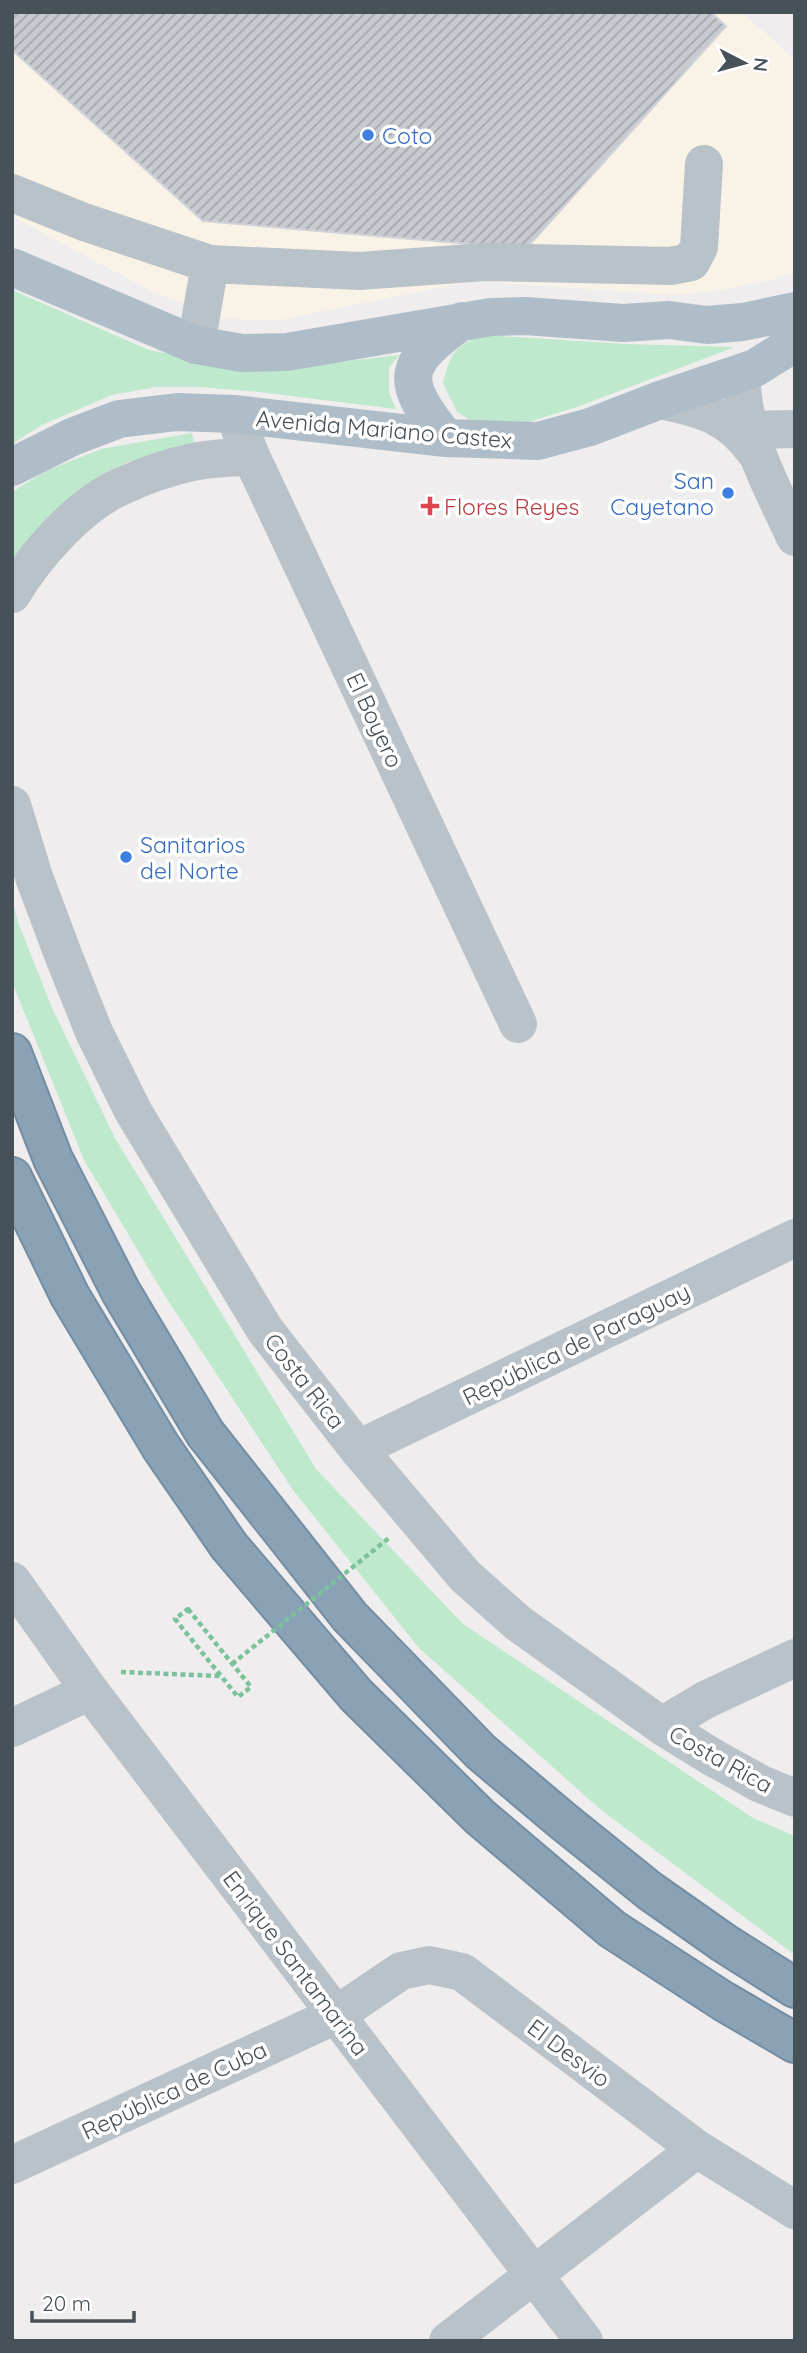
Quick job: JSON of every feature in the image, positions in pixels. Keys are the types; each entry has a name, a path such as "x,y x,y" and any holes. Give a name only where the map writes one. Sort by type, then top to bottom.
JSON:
{"highway":[{"path":"12,1053 53,1159 121,1292 205,1433 350,1617 481,1752 563,1821 650,1891 795,1988"},
{"path":"12,1177 70,1296 161,1447 229,1546 356,1695 480,1816 612,1929 723,2001 795,2043"}],"main road":[{"path":"12,267 196,345 242,353 287,352 463,320 525,316 623,323 669,320 707,325 743,322 795,311"},
{"path":"669,320 697,312 728,308 795,288"},
{"path":"446,438 416,396 414,370 424,352 463,320"},
{"name":"Avenida Mariano Castex","path":"12,467 72,436 119,419 177,412 234,414 446,438 538,441 590,427 748,371 795,344"},
{"name":"Avenida Mariano Castex","path":"748,371 795,366"}],"street":[{"path":"12,193 84,222 210,264 359,271 485,262 671,267 691,262 699,247 704,163"},
{"path":"196,345 210,264"},
{"path":"748,371 743,403 754,443 795,537"},
{"path":"660,400 691,406 718,416 754,443"},
{"name":"El Boyero","path":"234,414 251,456 518,1024"},
{"path":"754,443 795,429"},
{"path":"12,594 38,558 66,527 89,506 120,486 194,462 251,456"},
{"name":"Costa Rica","path":"12,805 34,877 64,957 94,1032 133,1111 265,1330 358,1449 466,1576 518,1623 662,1726 761,1784 795,1798"},
{"name":"República de Paraguay","path":"358,1449 795,1238"},
{"name":"Enrique Santamarina","path":"12,1581 84,1681 584,2341"},
{"path":"662,1726 705,1700 795,1658"},
{"path":"12,1728 84,1681"},
{"name":"El Desvio","path":"336,2015 401,1971 429,1965 462,1972 698,2149 795,2210"},
{"name":"República de Cuba","path":"12,2165 336,2015"},
{"path":"448,2341 698,2149"}],"path":[{"path":"232,1664 389,1538"},
{"path":"188,1609 232,1664 251,1687 238,1697 175,1619 188,1609"},
{"path":"84,1681 221,1676"}],"shaded area":[{"path":"12,12 742,12 795,60 795,272 721,290 674,295 473,281 275,321 217,318 149,290 12,216"}],"green space":[{"path":"12,290 149,350 190,358 288,368 400,355 389,367 389,393 396,409 259,392 156,387 112,395 42,425 12,444"},
{"path":"483,335 625,344 735,347 577,407 525,423 478,425 457,412 443,383 455,352 465,343"},
{"path":"192,433 196,450 127,462 85,490 12,561 12,492 46,471 101,449"},
{"path":"12,898 18,922 52,1008 115,1138 316,1469 463,1624 753,1818 795,1836 795,1955 601,1810 419,1648 293,1490 165,1296 84,1160 12,982"}],"building":[{"name":"Coto","path":"12,12 711,12 726,26 526,249 203,221 12,50"}],"place":[{"name":"Coto","path":"368,135"},
{"name":"San Cayetano","path":"728,493"},
{"name":"Flores Reyes","path":"430,506"},
{"name":"Sanitarios del Norte","path":"126,857"}]}
